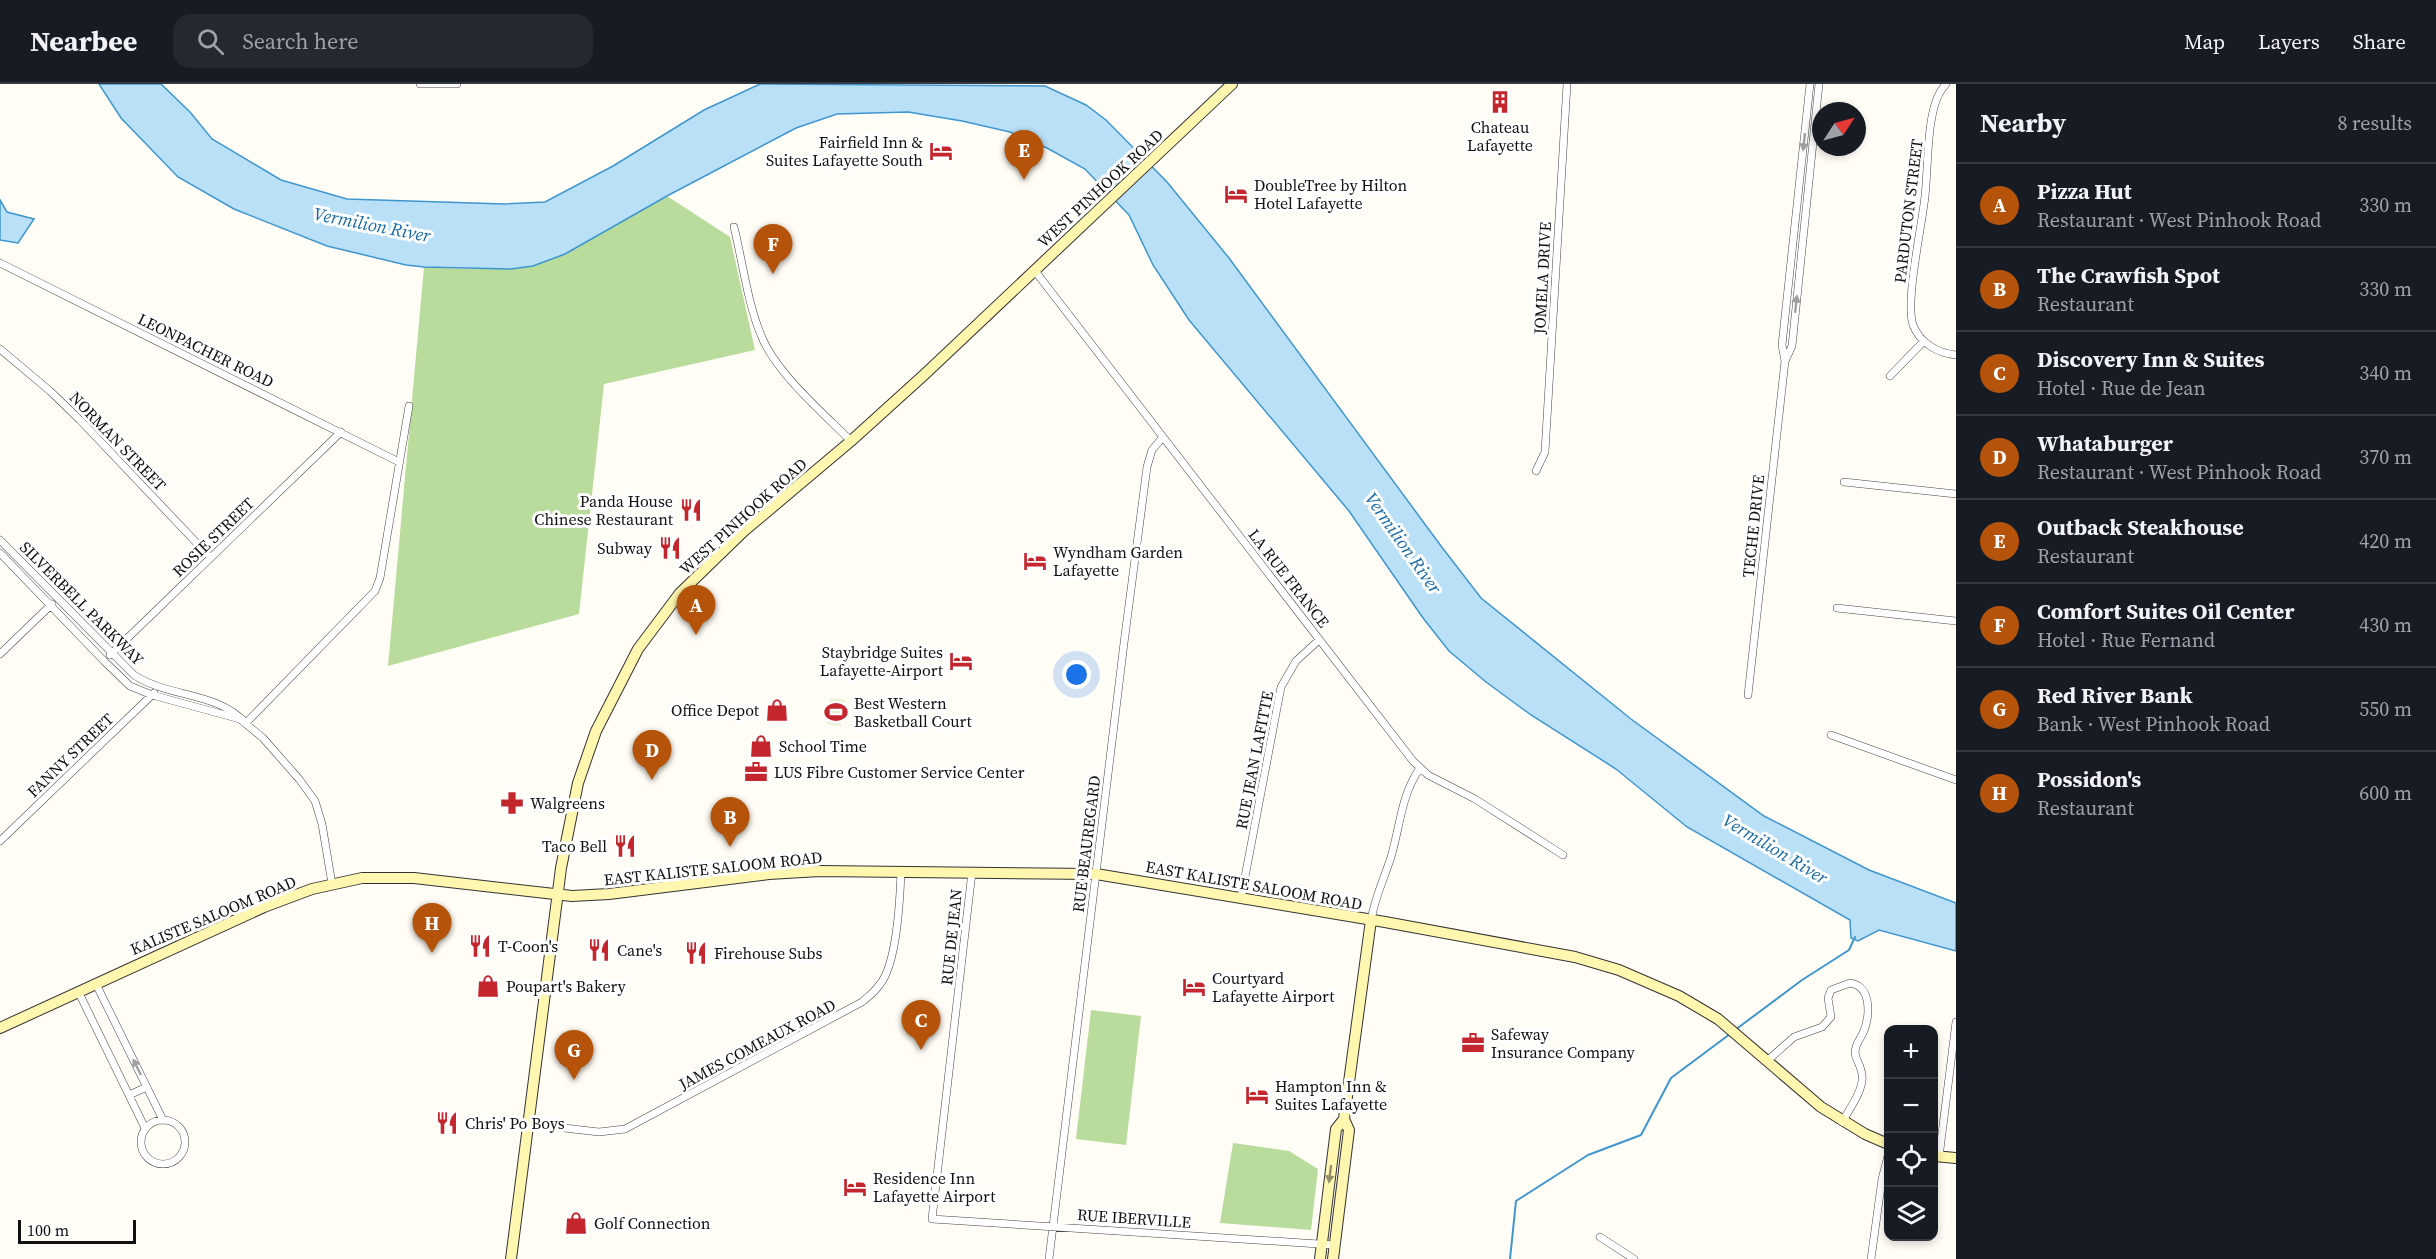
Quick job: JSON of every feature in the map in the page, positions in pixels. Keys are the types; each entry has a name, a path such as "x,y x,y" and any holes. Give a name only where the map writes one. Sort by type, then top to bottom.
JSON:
{"main road":[{"name":"WEST PINHOOK ROAD","path":"511,1259 557,896 571,812 588,752 609,703 645,639 680,593 714,558 851,441 1232,84"},
{"name":"EAST KALISTE SALOOM ROAD","path":"557,896 609,894 791,872 1096,874 1371,920 1593,961 1679,996 1718,1019 1809,1098 1842,1122 1884,1142"},
{"name":"KALISTE SALOOM ROAD","path":"0,1028 264,907 332,884 362,878 401,877 557,896"},
{"path":"1333,1259 1348,1130 1344,1119 1371,920"},
{"path":"1320,1259 1336,1129 1344,1119"},
{"path":"1938,1156 1956,1158"}],"street":[{"path":"420,84 458,84"},
{"name":"JOMELA DRIVE","path":"1536,471 1545,452 1568,84"},
{"name":"PARDUTON STREET","path":"1924,341 1912,323 1911,303 1934,111 1938,96 1946,84"},
{"path":"1810,85 1819,85"},
{"name":"TECHE DRIVE","path":"1748,695 1785,361 1782,345 1810,85"},
{"name":"TECHE DRIVE","path":"1785,361 1792,346 1819,85"},
{"path":"1796,216 1805,217"},
{"path":"734,227 757,324 767,347 789,377 851,441"},
{"name":"LEONPACHER ROAD","path":"0,263 399,462"},
{"name":"LA RUE FRANCE","path":"1035,271 1420,768 1563,855"},
{"path":"1890,376 1924,341 1937,351 1956,356"},
{"name":"NORMAN STREET","path":"0,349 80,420 210,557"},
{"path":"246,723 375,591 380,578 409,406"},
{"name":"ROSIE STREET","path":"104,662 341,432"},
{"name":"RUE BEAUREGARD","path":"1049,1259 1147,467 1152,450 1163,437"},
{"path":"1844,482 1956,494"},
{"name":"SILVERBELL PARKWAY","path":"0,540 134,675 159,687 218,703 246,723 299,779 315,801 322,824 332,884"},
{"name":"SILVERBELL PARKWAY","path":"0,553 104,662 130,686 246,723"},
{"path":"0,654 57,599"},
{"path":"1837,608 1956,621"},
{"name":"RUE JEAN LAFITTE","path":"1241,898 1281,687 1296,661 1319,640"},
{"name":"FANNY STREET","path":"0,841 159,687"},
{"path":"1831,735 1956,780"},
{"path":"1371,920 1379,886 1392,855 1402,806 1409,787 1420,768"},
{"name":"JAMES COMEAUX ROAD","path":"529,1124 599,1132 626,1129 862,1002 878,987 889,966 901,872"},
{"name":"RUE DE JEAN","path":"932,1219 972,872"},
{"path":"1767,1061 1794,1037 1827,1024 1831,1017 1828,998 1831,990 1850,983 1858,985 1864,992 1867,1007 1862,1034 1855,1051 1862,1073 1862,1081 1852,1106 1842,1122"},
{"path":"96,984 163,1120"},
{"path":"80,993 146,1128"},
{"path":"1938,1143 1956,1022"},
{"path":"129,1095 147,1087"},
{"path":"163,1120 175,1123 185,1138 183,1152 174,1161 163,1164 156,1163 146,1156 141,1143 146,1128 153,1122 163,1120"},
{"path":"1871,1259 1884,1171"},
{"name":"RUE IBERVILLE","path":"932,1219 1335,1245"},
{"path":"1600,1237 1634,1259"}],"green space":[{"path":"667,196 730,237 755,350 604,384 579,614 388,666 424,267 469,269 533,266 565,254"},
{"name":"Best Western Basketball Court","path":"830,698 845,700 841,726 827,724"},
{"path":"1091,1010 1141,1016 1126,1145 1076,1139"},
{"path":"1233,1143 1289,1151 1318,1169 1311,1230 1220,1223"}],"water":[{"name":"Vermilion River","path":"99,84 161,84 190,112 212,139 281,180 347,199 504,204 545,202 613,166 704,110 760,84 1045,86 1086,105 1106,120 1167,182 1229,258 1481,598 1631,719 1764,816 1869,870 1956,903 1956,951 1879,930 1858,941 1851,938 1850,920 1687,827 1616,769 1531,715 1449,651 1423,618 1349,511 1189,320 1153,265 1129,215 1085,169 1047,148 1010,132 908,112 837,114 796,128 667,196 565,254 533,266 511,269 424,267 406,265 327,246 234,209 178,177 121,118"},
{"path":"0,200 7,212 34,219 18,243 0,240"}],"waterway":[{"path":"1735,1030 1802,980 1849,950 1855,937"},
{"path":"1510,1259 1516,1201 1588,1155 1641,1135 1671,1078 1730,1034"}],"place":[{"name":"Chateau Lafayette","path":"1500,102"},
{"name":"Fairfield Inn & Suites Lafayette South","path":"941,151"},
{"name":"Outback Steakhouse","path":"1024,180"},
{"name":"DoubleTree by Hilton Hotel Lafayette","path":"1236,194"},
{"name":"Comfort Suites Oil Center","path":"773,274"},
{"name":"Panda House Chinese Restaurant","path":"691,510"},
{"name":"Subway","path":"670,548"},
{"name":"Wyndham Garden Lafayette","path":"1035,561"},
{"name":"Pizza Hut","path":"696,635"},
{"name":"Staybridge Suites Lafayette-Airport","path":"961,661"},
{"name":"Office Depot","path":"777,710"},
{"name":"Best Western Basketball Court","path":"836,712"},
{"name":"School Time","path":"761,746"},
{"name":"LUS Fibre Customer Service Center","path":"756,772"},
{"name":"Whataburger","path":"652,780"},
{"name":"Walgreens","path":"512,803"},
{"name":"Taco Bell","path":"625,846"},
{"name":"The Crawfish Spot","path":"730,847"},
{"name":"T-Coon's","path":"480,946"},
{"name":"Cane's","path":"599,950"},
{"name":"Possidon's","path":"432,953"},
{"name":"Firehouse Subs","path":"696,953"},
{"name":"Poupart's Bakery","path":"488,986"},
{"name":"Courtyard Lafayette Airport","path":"1194,987"},
{"name":"Safeway Insurance Company","path":"1473,1043"},
{"name":"Discovery Inn & Suites","path":"921,1050"},
{"name":"Red River Bank","path":"574,1080"},
{"name":"Hampton Inn & Suites Lafayette","path":"1257,1095"},
{"name":"Chris' Po Boys","path":"447,1123"},
{"name":"Residence Inn Lafayette Airport","path":"855,1187"},
{"name":"Golf Connection","path":"576,1223"}]}
